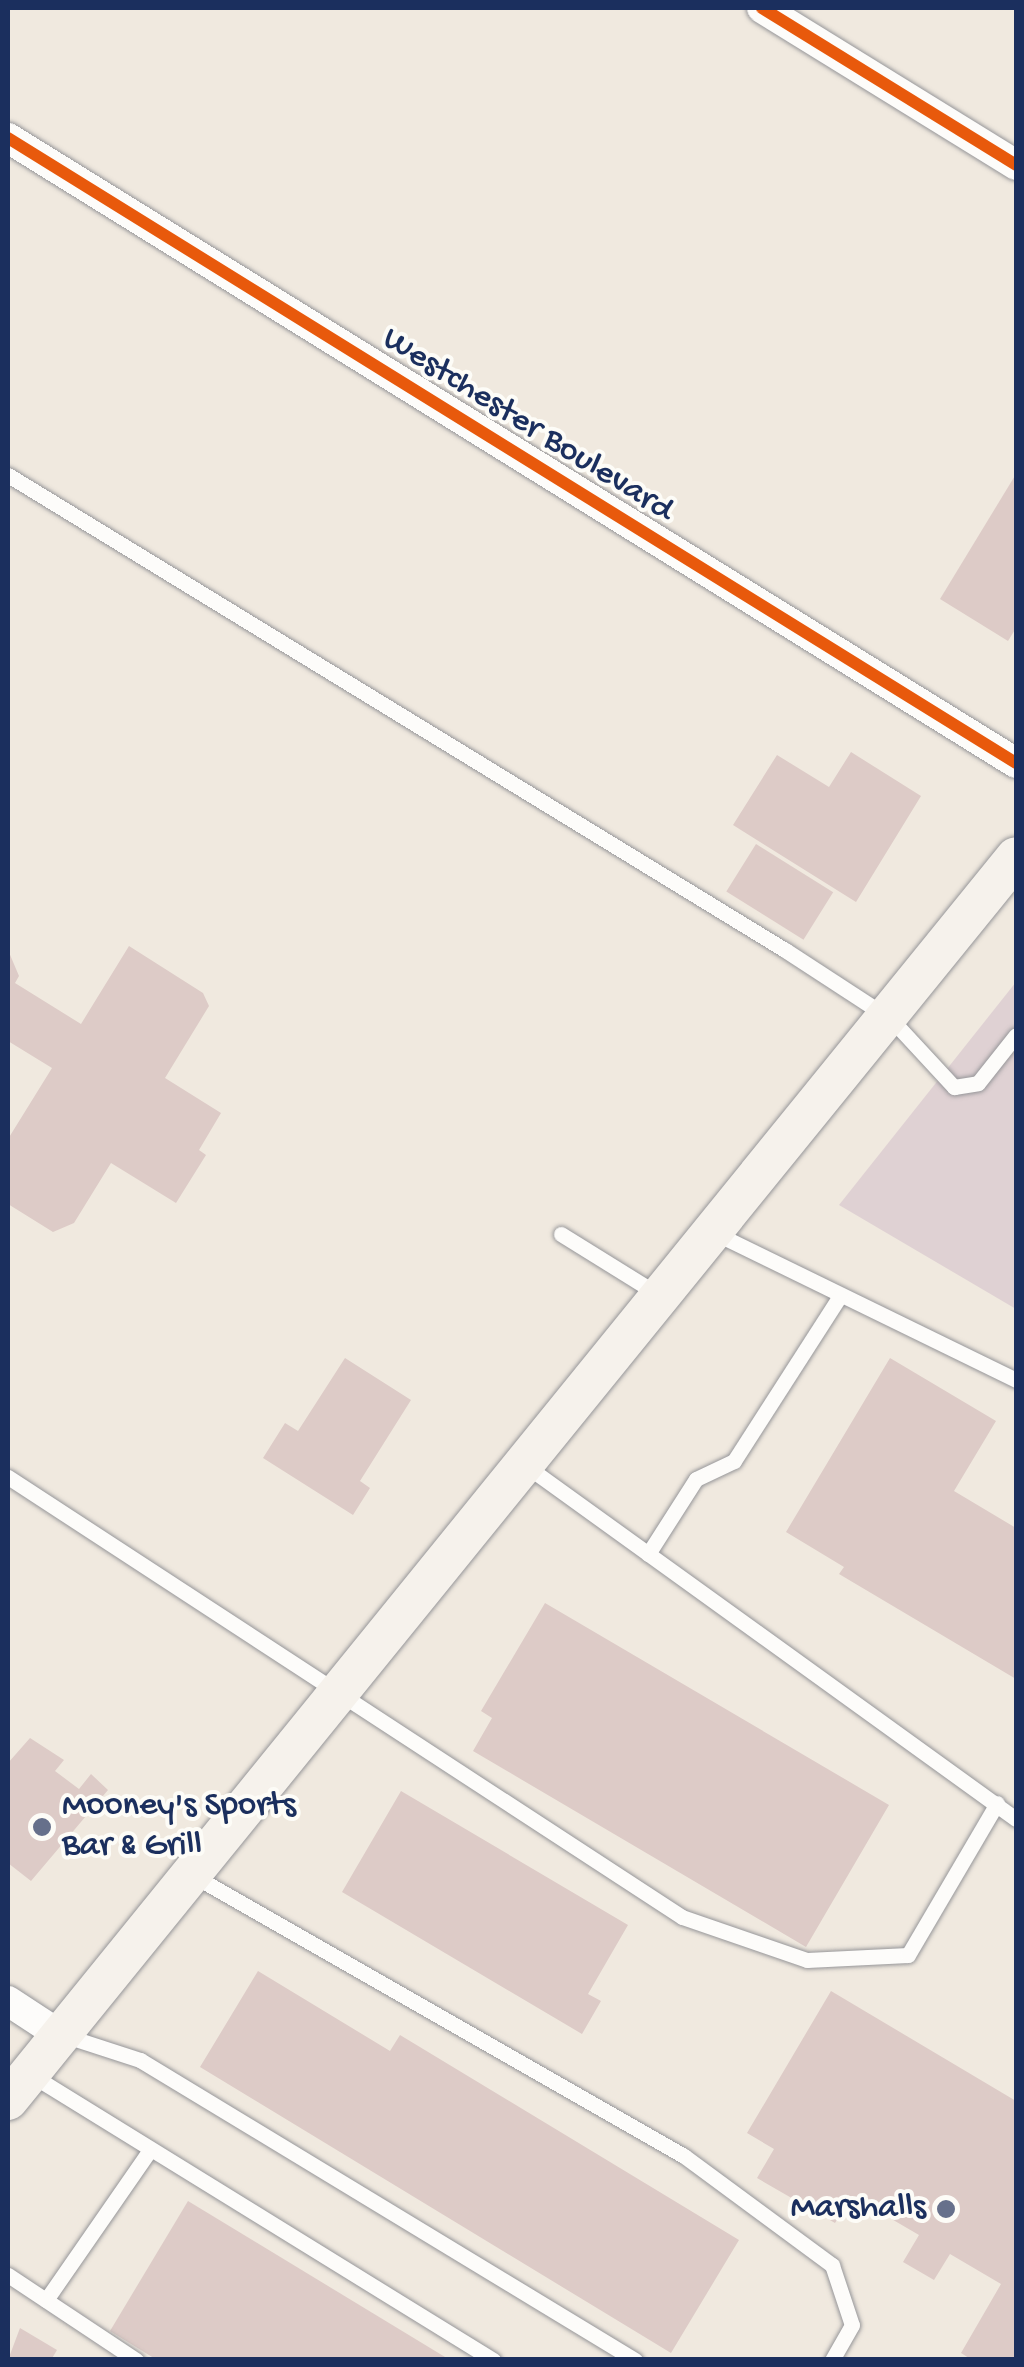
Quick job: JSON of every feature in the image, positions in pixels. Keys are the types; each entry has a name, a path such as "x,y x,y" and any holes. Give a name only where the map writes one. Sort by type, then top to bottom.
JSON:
{"main road":[{"path":"18,2086 891,1019 1016,857"}],"street":[{"path":"762,8 1016,165"},
{"name":"Westchester Boulevard","path":"8,138 1016,763"},
{"path":"8,2001 60,2034"}],"lane":[{"path":"8,475 891,1019 954,1087 978,1083 1016,1035"},
{"path":"715,1233 1016,1380"},
{"path":"562,1234 662,1297"},
{"path":"648,1554 696,1479 734,1462 840,1296"},
{"path":"524,1465 1016,1819"},
{"path":"8,1477 340,1689 682,1918 806,1960 908,1956 997,1803"},
{"path":"191,1874 684,2156 832,2265 852,2325 832,2360"},
{"path":"60,2034 140,2060 634,2360"},
{"path":"18,2086 149,2151 493,2360"},
{"path":"46,2300 149,2151"},
{"path":"8,2275 136,2360"}],"shaded area":[{"path":"1016,982 1016,1309 839,1205"}],"building":[{"path":"1016,474 1016,628 1008,641 940,599"},
{"path":"851,752 921,796 856,902 733,825 777,755 829,787"},
{"path":"756,844 833,892 803,940 726,891"},
{"path":"129,946 203,993 209,1006 165,1078 221,1113 199,1150 206,1155 176,1203 111,1163 74,1223 53,1232 8,1204 8,1139 52,1068 8,1041 8,950 19,976 15,983 81,1024"},
{"path":"345,1358 411,1400 360,1481 370,1488 353,1515 263,1458 285,1423 298,1431"},
{"path":"890,1358 996,1421 954,1491 1016,1528 1016,1679 839,1574 844,1567 786,1532"},
{"path":"545,1603 889,1805 806,1947 473,1751 492,1718 481,1711"},
{"name":"Mooney's Sports Bar & Grill","path":"30,1738 64,1760 55,1771 79,1789 91,1774 108,1790 31,1881 8,1863 8,1763"},
{"path":"401,1791 628,1925 588,1994 601,2001 582,2034 342,1892"},
{"path":"258,1971 390,2051 400,2035 739,2240 671,2353 200,2067"},
{"path":"831,1991 1016,2101 1016,2360 972,2360 961,2353 1001,2284 950,2254 934,2280 903,2262 919,2235 852,2196 835,2223 757,2178 774,2149 747,2133"},
{"path":"188,2201 450,2360 157,2360 110,2331"},
{"path":"20,2328 57,2350 51,2360 8,2360"}],"cycle path":[{"path":"762,8 1016,165"},
{"path":"8,138 1016,763"}],"place":[{"name":"Mooney's Sports Bar & Grill","path":"42,1827"},
{"name":"Marshalls","path":"946,2209"}]}
